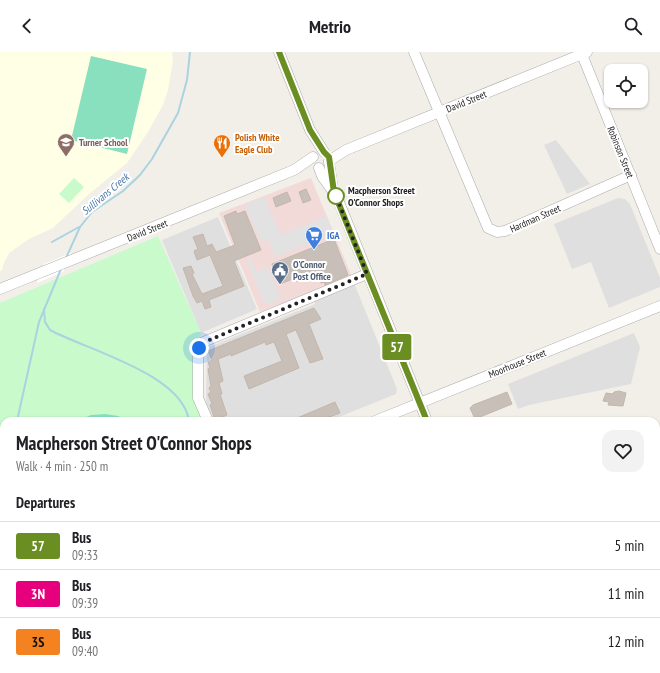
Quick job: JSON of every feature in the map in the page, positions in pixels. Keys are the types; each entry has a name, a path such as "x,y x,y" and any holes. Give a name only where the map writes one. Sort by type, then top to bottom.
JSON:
{"street":[{"path":"279,52 310,130 327,157 334,192 425,417"},
{"name":"Hardman Street","path":"414,52 438,113 488,228 492,230 505,231 631,176"},
{"name":"David Street","path":"327,157 583,53"},
{"name":"Robinson Street","path":"583,53 660,250"},
{"path":"310,130 315,162 322,176 334,192"},
{"path":"315,162 318,152 327,157"},
{"path":"315,162 326,167 327,157"},
{"name":"David Street","path":"0,289 315,162"},
{"path":"206,417 198,398 198,356 202,343 367,274"},
{"name":"Moorhouse Street","path":"385,417 660,306"}],"shaded area":[{"name":"Turner School","path":"0,52 172,52 173,60 168,90 163,105 148,132 127,163 89,194 53,228 29,239 9,253 2,270 0,271"},
{"path":"556,140 590,184 567,194 544,145"},
{"path":"311,178 352,277 260,312 219,213"},
{"path":"264,197 281,235 327,216 334,234 275,257 268,240 261,242 245,205"},
{"path":"618,198 625,199 630,204 660,278 660,287 609,308 591,262 572,269 554,224"},
{"path":"218,217 257,309 201,333 162,240"},
{"path":"251,258 257,272 268,267 281,299 265,305 247,260"},
{"path":"354,283 397,389 396,394 339,417 212,417 206,402 207,348 315,304 314,300"},
{"path":"634,333 640,347 631,384 529,405 518,409 508,384"}],"green space":[{"path":"91,56 147,69 127,154 71,140"},
{"path":"74,178 84,187 69,203 59,194"},
{"path":"158,236 201,333 197,343 194,365 195,388 200,417 0,417 0,303"},
{"path":"105,414 120,417 86,417 91,415"}],"pier":[{"path":"71,253 63,272 37,283 44,264"}],"building":[{"path":"306,189 311,200 303,203 299,192"},
{"path":"287,192 291,201 276,207 273,198"},
{"path":"236,211 237,214 245,211 261,250 234,261 244,286 209,300 211,307 205,309 202,301 197,303 193,296 183,268 191,266 194,273 192,274 202,294 223,286 210,255 197,260 194,251 198,249 193,237 203,234 207,246 212,244 216,252 235,245 224,216"},
{"path":"334,239 348,275 325,285 324,282 321,283 317,274 297,282 295,278 280,284 272,264"},
{"path":"314,308 321,319 309,324 323,359 310,363 296,330 286,334 299,368 249,389 244,376 282,361 274,342 266,345 265,342 231,356 231,354 218,359 223,381 219,383 222,394 220,394 227,415 222,417 214,417 210,405 212,404 208,394 211,392 209,388 211,386 208,369 210,368 208,362 212,360 208,351"},
{"path":"619,391 626,393 623,406 608,405 609,402 603,401 606,393 613,394 614,392"},
{"path":"507,392 512,404 480,417 474,417 470,408 473,405"},
{"path":"335,402 340,413 329,417 299,417"}],"waterway":[{"name":"Sullivans Creek","path":"66,258 80,227 92,212 123,191 140,175 152,159 178,113 187,80 190,52"},
{"path":"52,242 79,227"},
{"name":"Sullivans Creek","path":"18,417 39,322 61,269"},
{"path":"44,309 45,322 50,330 131,365 152,377 170,390 183,404 188,417"}],"bus line":[{"name":"57","path":"279,52 310,130 324,152 329,157 330,173 334,192 425,417"}],"place":[{"name":"Turner School","path":"66,157"},
{"name":"Polish White Eagle Club","path":"222,158"},
{"name":"Macpherson Street O'Connor Shops","path":"336,196"},
{"name":"IGA","path":"314,250"},
{"name":"O'Connor Post Office","path":"280,285"}],"route":[{"path":"199,348 202,343 367,274 336,196"}]}
